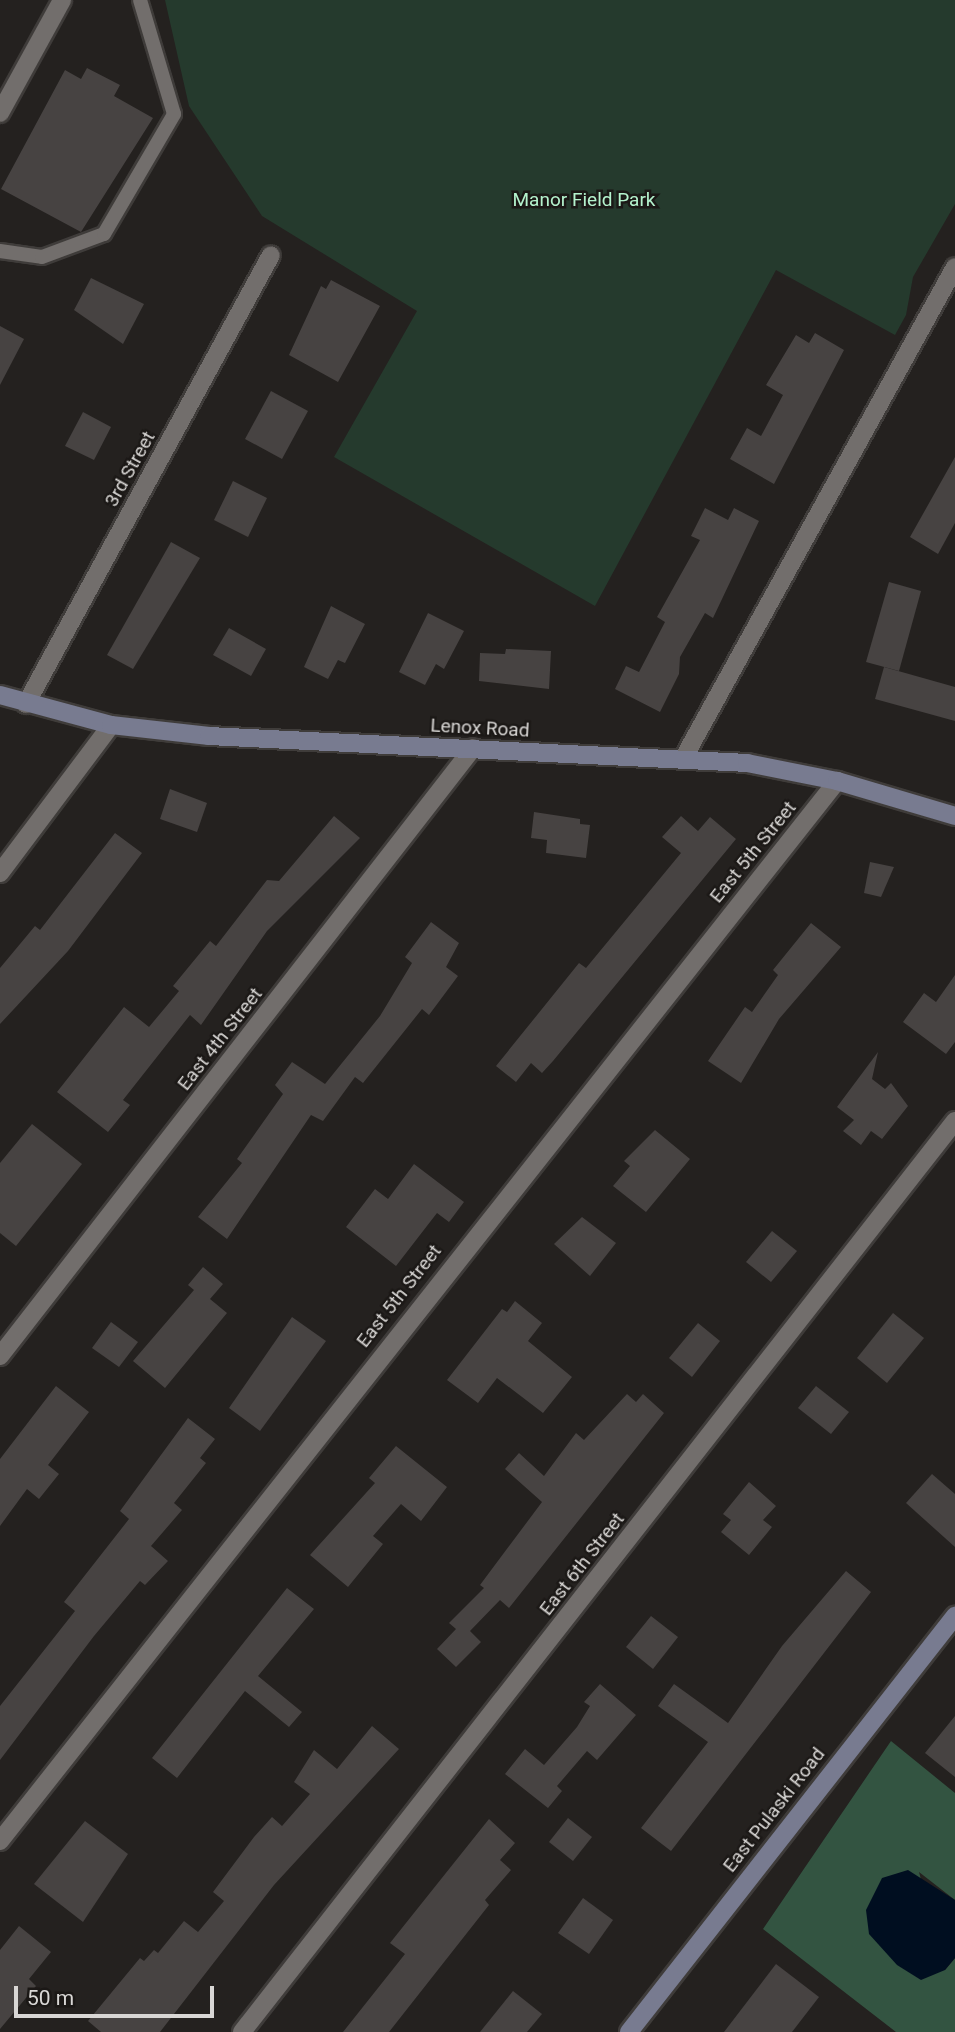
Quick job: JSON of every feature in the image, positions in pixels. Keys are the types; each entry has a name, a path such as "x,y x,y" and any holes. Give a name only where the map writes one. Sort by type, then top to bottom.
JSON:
{"street":[{"path":"0,113 62,0"},
{"name":"3rd Street","path":"26,704 271,255"},
{"path":"682,759 955,267"},
{"name":"Lenox Road","path":"0,695 111,725 209,736 747,763 837,782 955,816"},
{"path":"0,873 111,725"},
{"name":"East 4th Street","path":"0,1356 473,748"},
{"name":"East 5th Street","path":"0,1841 430,1290 837,782"},
{"name":"East 6th Street","path":"242,2032 955,1121"},
{"name":"East Pulaski Road","path":"629,2032 955,1616"}],"lane":[{"path":"0,251 42,257 104,234 174,114 140,0"}],"green space":[{"name":"Manor Field Park","path":"165,0 955,0 955,204 913,277 906,315 895,335 776,270 595,606 334,457 417,311 262,216 189,106"},
{"path":"891,1741 955,1793 955,1900 919,1872 945,1970 955,1958 955,2032 896,2032 763,1929"}],"water":[{"path":"908,1870 955,1900 955,1958 945,1970 921,1980 897,1965 869,1934 866,1910 882,1878"}],"building":[{"path":"87,68 120,85 114,96 153,118 81,232 1,189 65,70 81,79"},
{"path":"91,278 144,304 123,344 74,310"},
{"path":"331,280 380,306 338,382 289,355 321,286 326,289"},
{"path":"0,326 24,339 0,385"},
{"path":"815,333 844,350 774,484 730,459 747,428 761,436 783,395 766,385 796,335 809,343"},
{"path":"271,391 308,411 282,459 245,439"},
{"path":"83,412 111,427 94,460 65,446"},
{"path":"955,457 955,523 938,554 910,537"},
{"path":"233,481 267,498 248,537 214,520"},
{"path":"705,508 728,520 734,508 759,521 713,618 705,613 680,657 679,674 660,712 615,689 626,666 639,672 665,622 657,617 700,540 691,536"},
{"path":"171,542 200,558 133,669 107,655"},
{"path":"889,582 921,591 899,671 866,662"},
{"path":"331,606 365,624 345,663 338,660 328,679 304,667"},
{"path":"428,613 464,631 444,669 436,664 425,685 399,672"},
{"path":"229,628 266,649 251,676 213,655"},
{"path":"506,649 551,651 549,689 479,681 480,653 505,654"},
{"path":"884,667 955,687 955,721 875,699"},
{"path":"170,789 207,803 197,832 160,819"},
{"path":"534,812 580,819 580,824 590,825 586,858 546,853 547,840 531,838"},
{"path":"334,816 360,838 267,931 201,1025 190,1015 123,1100 130,1105 108,1132 57,1092 124,1007 149,1027 179,991 173,986 210,941 216,946 267,880 279,881"},
{"path":"681,816 698,831 710,817 736,839 553,1061 542,1073 531,1063 516,1082 496,1066 579,963 586,968 681,853 662,837"},
{"path":"115,833 142,853 68,951 0,1024 0,968 35,926 40,930"},
{"path":"870,862 894,867 881,897 864,893"},
{"path":"431,922 459,943 446,967 458,976 429,1015 422,1009 363,1083 355,1077 323,1121 311,1115 227,1239 198,1217 242,1163 237,1159 283,1094 275,1085 292,1062 325,1084 380,1016 412,963 405,957"},
{"path":"811,923 841,947 779,1019 741,1083 708,1061 745,1007 752,1012 778,975 773,970"},
{"path":"955,975 955,1042 946,1054 903,1022 924,993 936,1002"},
{"path":"878,1052 872,1079 885,1089 891,1083 908,1106 882,1139 871,1131 861,1145 843,1131 854,1120 837,1107"},
{"path":"32,1124 82,1164 16,1246 0,1233 0,1163"},
{"path":"655,1130 690,1159 646,1212 613,1186 630,1166 624,1161"},
{"path":"414,1164 464,1202 449,1222 437,1213 396,1266 346,1227 375,1189 388,1199"},
{"path":"582,1217 616,1243 590,1276 554,1244"},
{"path":"772,1231 797,1251 771,1282 746,1262"},
{"path":"203,1267 223,1284 210,1299 227,1313 165,1388 133,1361 194,1290 188,1285"},
{"path":"515,1301 542,1323 528,1341 572,1377 543,1413 497,1378 478,1403 447,1380 502,1309 507,1312"},
{"path":"893,1313 924,1338 887,1383 857,1358"},
{"path":"292,1317 326,1341 260,1431 229,1408"},
{"path":"111,1322 138,1342 119,1367 92,1348"},
{"path":"698,1323 720,1341 692,1377 669,1358"},
{"path":"56,1386 89,1412 48,1465 59,1474 39,1499 27,1489 0,1526 0,1459"},
{"path":"816,1386 849,1412 831,1434 798,1408"},
{"path":"627,1394 636,1402 643,1394 664,1413 509,1608 500,1600 470,1631 481,1642 456,1667 437,1649 456,1629 449,1623 484,1588 480,1585 542,1502 505,1469 519,1453 544,1476 576,1433 584,1440"},
{"path":"188,1418 215,1439 200,1458 206,1463 174,1503 182,1510 151,1546 168,1561 145,1585 140,1581 94,1636 0,1760 0,1706 75,1611 64,1602 129,1519 120,1511"},
{"path":"396,1446 447,1487 421,1521 401,1504 373,1536 383,1544 348,1587 310,1555 375,1483 369,1478"},
{"path":"932,1474 955,1494 955,1547 906,1503"},
{"path":"749,1482 776,1506 763,1520 772,1527 749,1555 721,1532 731,1520 723,1514"},
{"path":"846,1571 871,1592 671,1851 641,1828 708,1742 658,1706 674,1684 728,1723 782,1646"},
{"path":"287,1588 314,1609 258,1676 302,1712 289,1727 245,1691 177,1778 152,1758"},
{"path":"651,1616 678,1637 653,1669 626,1647"},
{"path":"600,1684 636,1715 597,1760 587,1751 557,1786 562,1791 548,1808 505,1774 525,1749 544,1765 577,1727 590,1706 584,1702"},
{"path":"955,1716 955,1777 925,1753"},
{"path":"372,1726 399,1749 274,1885 160,2032 101,2032 88,2021 140,1958 144,1961 154,1950 158,1953 184,1921 198,1932 224,1901 213,1892 254,1837 272,1817 282,1826 310,1794 294,1782 314,1750 337,1769"},
{"path":"568,1818 592,1837 573,1861 549,1842"},
{"path":"489,1819 515,1843 500,1860 511,1870 485,1900 489,1905 389,2032 343,2032 405,1954 390,1943"},
{"path":"85,1821 128,1854 83,1922 34,1884"},
{"path":"583,1898 613,1920 589,1954 558,1933"},
{"path":"19,1926 51,1952 29,1979 36,1986 0,2029 0,1950"},
{"path":"776,1964 819,1997 792,2032 724,2032"},
{"path":"513,1991 542,2014 527,2032 480,2032"}]}
